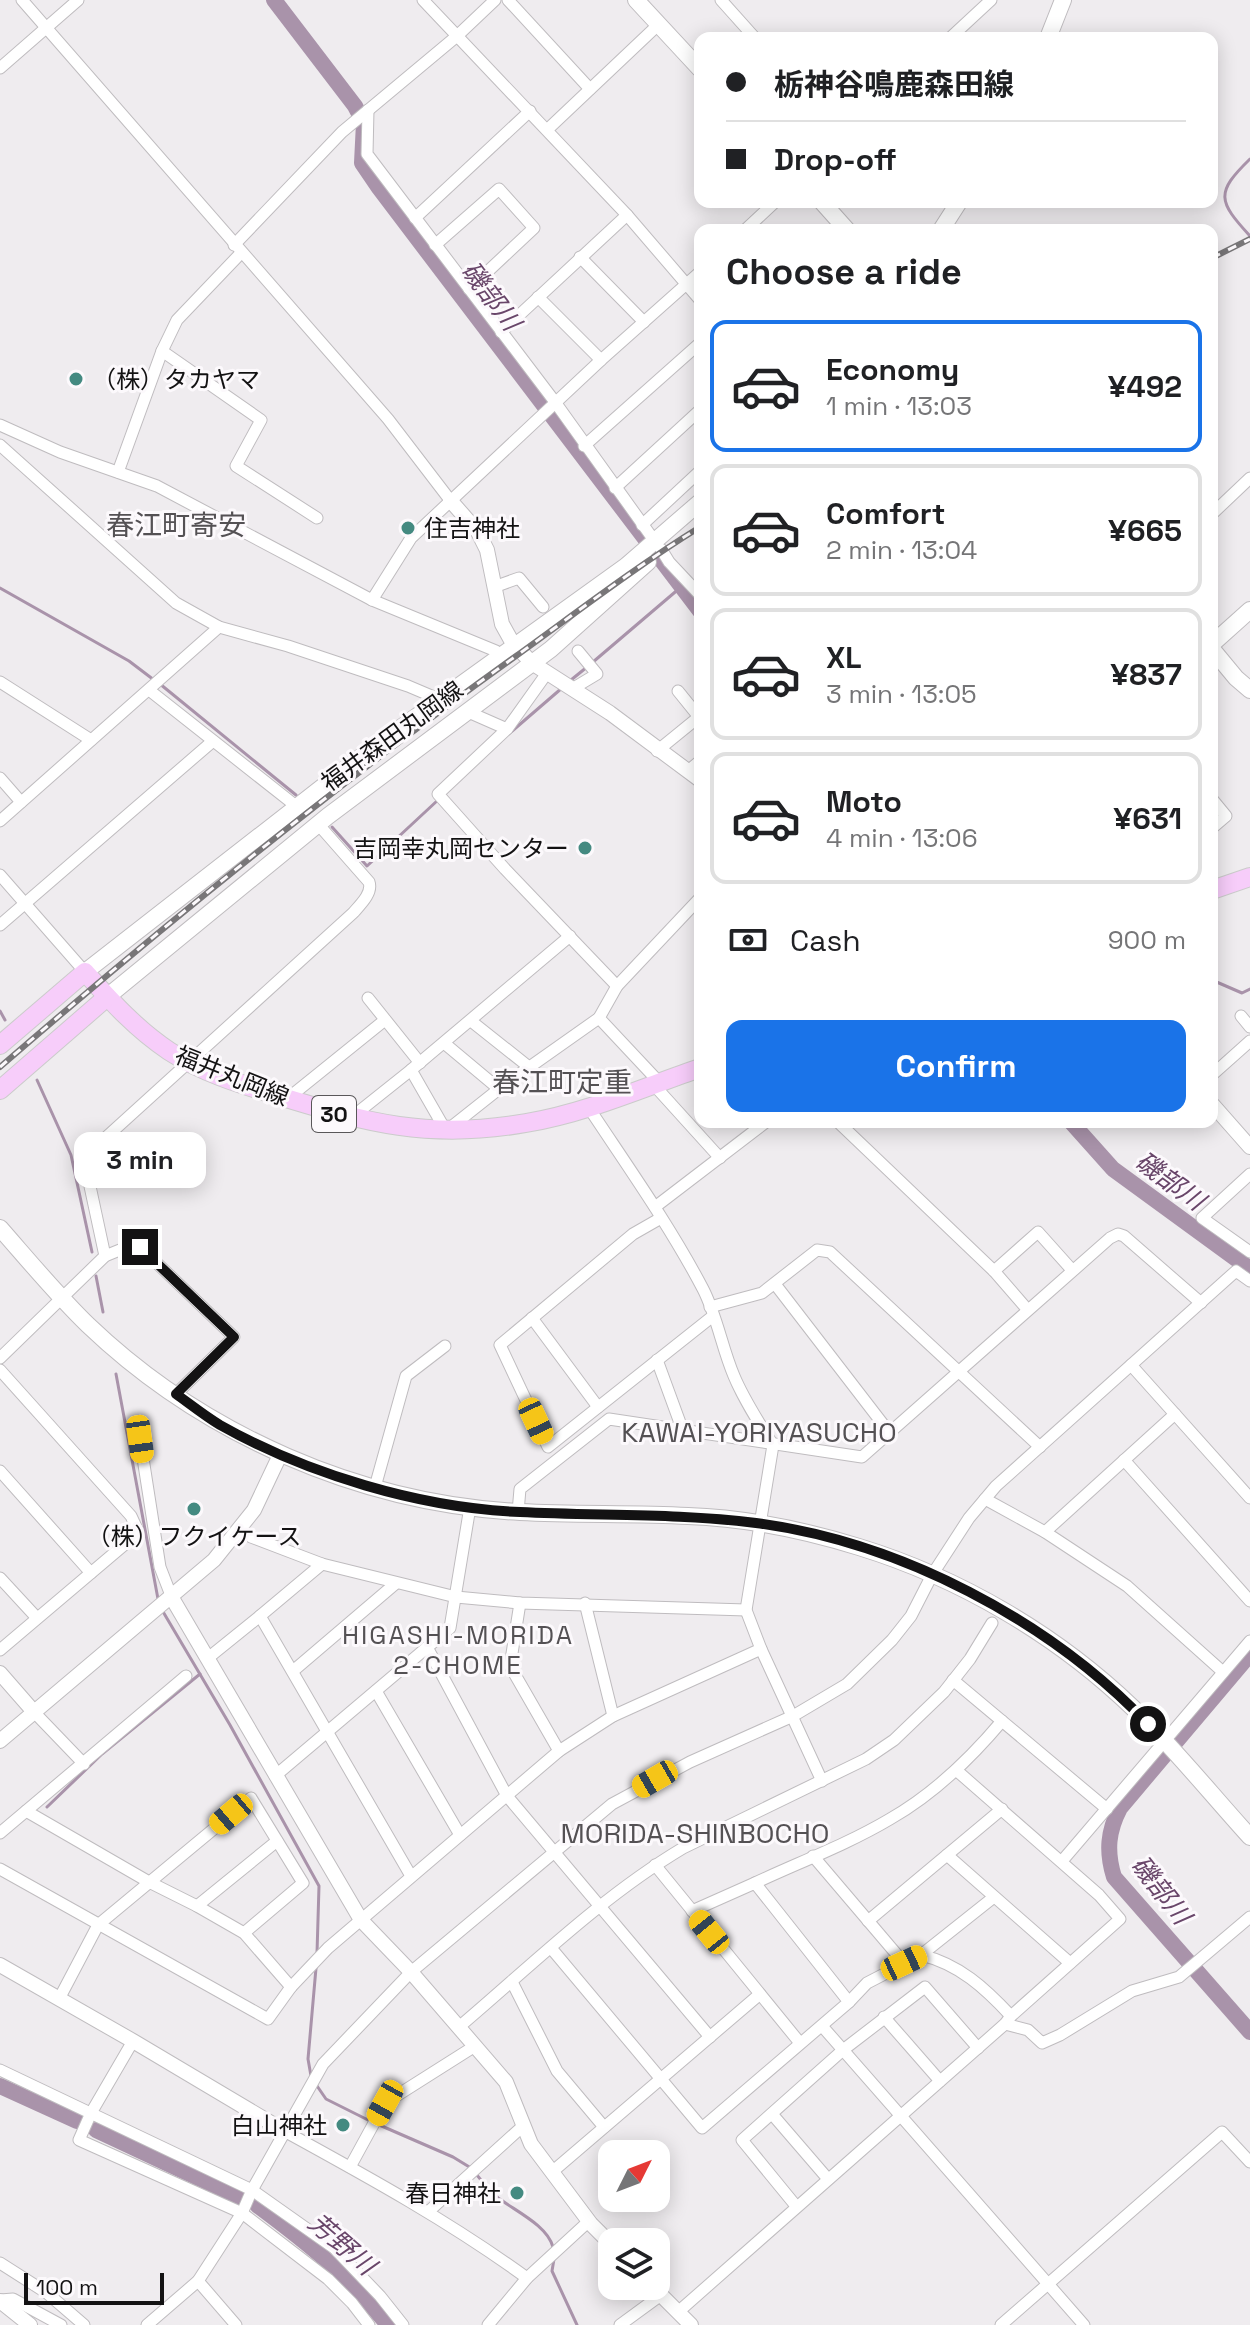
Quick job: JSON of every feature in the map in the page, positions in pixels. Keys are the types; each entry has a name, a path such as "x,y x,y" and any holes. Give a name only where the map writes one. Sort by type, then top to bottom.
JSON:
{"main road":[{"path":"636,0 694,62"},
{"path":"1050,32 1063,0"},
{"path":"827,208 842,224"},
{"name":"福井森田丸岡線","path":"107,997 318,824 557,644 694,508"},
{"name":"福井森田丸岡線","path":"85,972 296,806 654,550 694,518"},
{"path":"1218,641 1250,610"},
{"path":"1218,655 1250,690"},
{"path":"1218,888 1250,877"},
{"path":"0,1045 85,972"},
{"name":"福井丸岡線","path":"85,972 143,1032 188,1062 239,1084 287,1099 351,1118 398,1127 446,1131 524,1124 589,1108 694,1070"},
{"path":"0,1090 107,997"},
{"path":"0,1228 62,1297 117,1350 218,1424 280,1455 375,1487 470,1507 518,1512 691,1516 760,1524 860,1547 932,1575 1043,1635 1132,1707 1250,1837"}],"street":[{"path":"22,0 388,419 483,541 493,569 502,624 516,646 532,663 610,713 694,776"},
{"path":"0,68 78,0"},
{"path":"423,0 548,129 694,293"},
{"path":"118,472 162,351 177,320 342,132 457,36 495,0"},
{"path":"508,0 590,89"},
{"path":"721,0 750,32"},
{"path":"956,32 991,0"},
{"path":"548,129 659,24"},
{"path":"368,110 367,154 555,402 642,525 654,550 694,589"},
{"path":"415,218 530,111"},
{"path":"435,245 499,189 534,228 469,289"},
{"path":"751,224 769,208"},
{"path":"501,332 627,215"},
{"path":"580,257 644,322"},
{"path":"372,600 411,538 555,402 694,278"},
{"path":"538,297 601,360"},
{"path":"584,446 694,348"},
{"path":"162,351 261,420 236,466 317,518"},
{"path":"615,488 694,416"},
{"path":"0,425 60,452 157,486 372,600 496,651 501,657"},
{"path":"0,445 176,603 219,627 288,646 441,700"},
{"path":"642,525 694,477"},
{"path":"1218,508 1250,478"},
{"path":"494,587 519,578 543,607"},
{"path":"0,821 219,627"},
{"path":"572,689 597,674 578,651"},
{"path":"547,673 507,729 438,794 617,986"},
{"path":"0,682 91,740"},
{"path":"149,690 296,806"},
{"path":"678,691 694,711"},
{"path":"466,711 507,729"},
{"path":"657,751 694,721"},
{"path":"0,925 213,741"},
{"path":"0,778 21,802"},
{"path":"1218,806 1226,816 1218,823"},
{"path":"105,1256 85,1163 91,1151 353,913 368,894 370,887 367,879 318,824"},
{"path":"0,875 85,972"},
{"path":"368,998 416,1066 446,1131 599,1018 617,986 694,904"},
{"path":"351,1118 570,936"},
{"path":"1241,1016 1250,1027"},
{"path":"599,1018 694,1128"},
{"path":"287,1099 385,1020"},
{"path":"471,1021 529,1067"},
{"path":"1218,1070 1250,1041"},
{"path":"444,1043 499,1089"},
{"path":"589,1108 693,1271 711,1311 733,1375 773,1445 746,1610 822,1781"},
{"path":"1218,1111 1250,1147"},
{"path":"694,1128 720,1158"},
{"path":"758,1128 500,1345 548,1447 657,1360 711,1311 762,1293 817,1250 830,1252 1040,1447"},
{"path":"844,1128 994,1271 1027,1309"},
{"path":"1250,1174 1202,1218 1250,1252"},
{"path":"994,1271 1038,1232 1072,1270"},
{"path":"518,1512 520,1489 609,1419 862,1457 1027,1309 1118,1234 1201,1303"},
{"path":"0,1358 105,1256 132,1245 140,1247 234,1337 176,1394"},
{"path":"147,2325 198,2281 242,2213 323,2064 411,1972 612,1804 655,1779 793,1716 847,1684 875,1659 911,1616 932,1575 985,1499 1236,1271 1250,1281"},
{"path":"775,1284 889,1432"},
{"path":"532,1318 598,1407"},
{"path":"375,1487 406,1376 445,1346"},
{"path":"657,1360 683,1431"},
{"path":"1131,1365 1249,1495"},
{"path":"0,1370 131,1516 137,1529 131,1539 0,1650"},
{"path":"1045,1532 1175,1414"},
{"path":"140,1439 160,1567 169,1599 208,1658 361,1920 411,1972 511,2089 531,2144 598,2230"},
{"path":"0,1741 214,1560 254,1510 280,1455"},
{"path":"1124,1460 1250,1601"},
{"path":"0,1471 91,1573"},
{"path":"985,1499 1045,1532 1127,1586 1223,1672"},
{"path":"275,1776 450,1628 470,1507"},
{"path":"251,1537 322,1564 456,1597 520,1603 746,1610"},
{"path":"208,1658 322,1564"},
{"path":"0,1578 37,1618"},
{"path":"293,1671 395,1584"},
{"path":"520,1603 510,1666 559,1751"},
{"path":"585,1603 613,1716"},
{"path":"260,1616 411,1876"},
{"path":"459,2027 601,1906 655,1865 683,1848 866,1759 894,1740 953,1680 992,1623"},
{"path":"1062,1861 1250,1641"},
{"path":"427,1647 507,1796 710,2037"},
{"path":"0,1869 268,2019 291,1987 328,1948 559,1751 613,1716 761,1649"},
{"path":"0,1673 84,1764"},
{"path":"0,1833 186,1676"},
{"path":"953,1680 1107,1809"},
{"path":"376,1691 460,1835"},
{"path":"692,1911 890,1819 956,1770 1002,1721"},
{"path":"678,2312 1120,1919 1062,1861 956,1770"},
{"path":"59,1999 98,1925 251,1798 303,1883 244,1933"},
{"path":"868,1921 1002,1809"},
{"path":"26,1811 244,1933 291,1987"},
{"path":"197,1906 277,1841"},
{"path":"947,1855 1070,1963"},
{"path":"813,1856 904,1963"},
{"path":"655,1865 800,2043"},
{"path":"755,1883 849,2002"},
{"path":"551,1948 702,2128 822,2026 867,1983 921,1955 994,1897"},
{"path":"921,1955 941,1960 970,1977 1008,2020 1028,2030 1042,2043 1132,1991 1179,1977 1250,1917"},
{"path":"0,1965 286,2132 429,2211 527,2278"},
{"path":"512,1982 557,2071 604,2127"},
{"path":"796,2206 742,2140 843,2050 925,1987 978,2048"},
{"path":"552,2172 760,1994"},
{"path":"884,2017 940,2081"},
{"path":"822,2026 1084,2325"},
{"path":"133,2041 79,2140 242,2213 328,2279 369,2325"},
{"path":"350,2167 385,2103 475,2046"},
{"path":"0,2070 252,2190 334,2248 403,2325"},
{"path":"772,2114 828,2179"},
{"path":"429,2211 523,2126"},
{"path":"1001,2325 1222,2132 1250,2162"},
{"path":"488,2325 527,2278 589,2221"},
{"path":"0,2263 47,2293 84,2325"},
{"path":"198,2281 236,2325"},
{"path":"0,2301 13,2299 61,2325"},
{"path":"620,2325 646,2300"},
{"path":"667,2300 691,2325"},
{"path":"0,2301 30,2325"}],"waterway":[{"name":"磯部川","path":"274,0 355,106 364,123 362,163 379,188 694,603"},
{"path":"1250,159 1231,180 1225,197 1232,214 1250,236"},
{"path":"593,662 681,587"},
{"path":"0,588 129,661 154,680"},
{"path":"571,680 587,667"},
{"path":"160,684 296,795"},
{"path":"511,732 562,688"},
{"path":"332,827 367,866 438,800"},
{"path":"1218,983 1242,993 1250,989"},
{"path":"0,1011 5,1020"},
{"path":"37,1080 71,1155 92,1252"},
{"name":"磯部川","path":"1076,1128 1113,1169 1250,1269"},
{"path":"96,1276 103,1312"},
{"path":"116,1374 158,1599"},
{"path":"162,1610 319,1886 317,1953"},
{"name":"磯部川","path":"1250,1654 1120,1808 1113,1825 1109,1850 1114,1877 1250,2032"},
{"path":"47,1807 102,1754 200,1674"},
{"path":"311,2076 308,2059 316,1968"},
{"path":"315,2083 326,2099 370,2121"},
{"name":"芳野川","path":"0,2086 77,2121"},
{"path":"377,2124 471,2168"},
{"name":"芳野川","path":"96,2130 239,2197"},
{"path":"476,2174 494,2195 537,2225 553,2247"},
{"name":"芳野川","path":"257,2205 327,2260 388,2325"},
{"path":"554,2259 552,2271 577,2325"}],"railway":[{"path":"1218,255 1250,239"},
{"path":"0,1067 189,907 318,804 584,606 694,531"}],"place":[{"name":"（株）タカヤマ","path":"76,379"},
{"name":"住吉神社","path":"408,528"},
{"name":"吉岡幸丸岡センター","path":"585,848"},
{"name":"（株）フクイケース","path":"194,1509"},
{"name":"白山神社","path":"343,2125"},
{"name":"春日神社","path":"517,2193"}],"district":[{"name":"春江町寄安","path":"176,525"},
{"name":"春江町定重","path":"562,1082"},
{"name":"KAWAI-YORIYASUCHO","path":"759,1432"},
{"name":"HIGASHI-MORIDA 2-CHOME","path":"458,1650"},
{"name":"MORIDA-SHINBOCHO","path":"695,1833"}],"route":[{"path":"140,1247 234,1337 176,1394 218,1424 280,1455 375,1487 470,1507 518,1512 691,1516 760,1524 860,1547 932,1575 1043,1635 1086,1667 1148,1724"}]}
